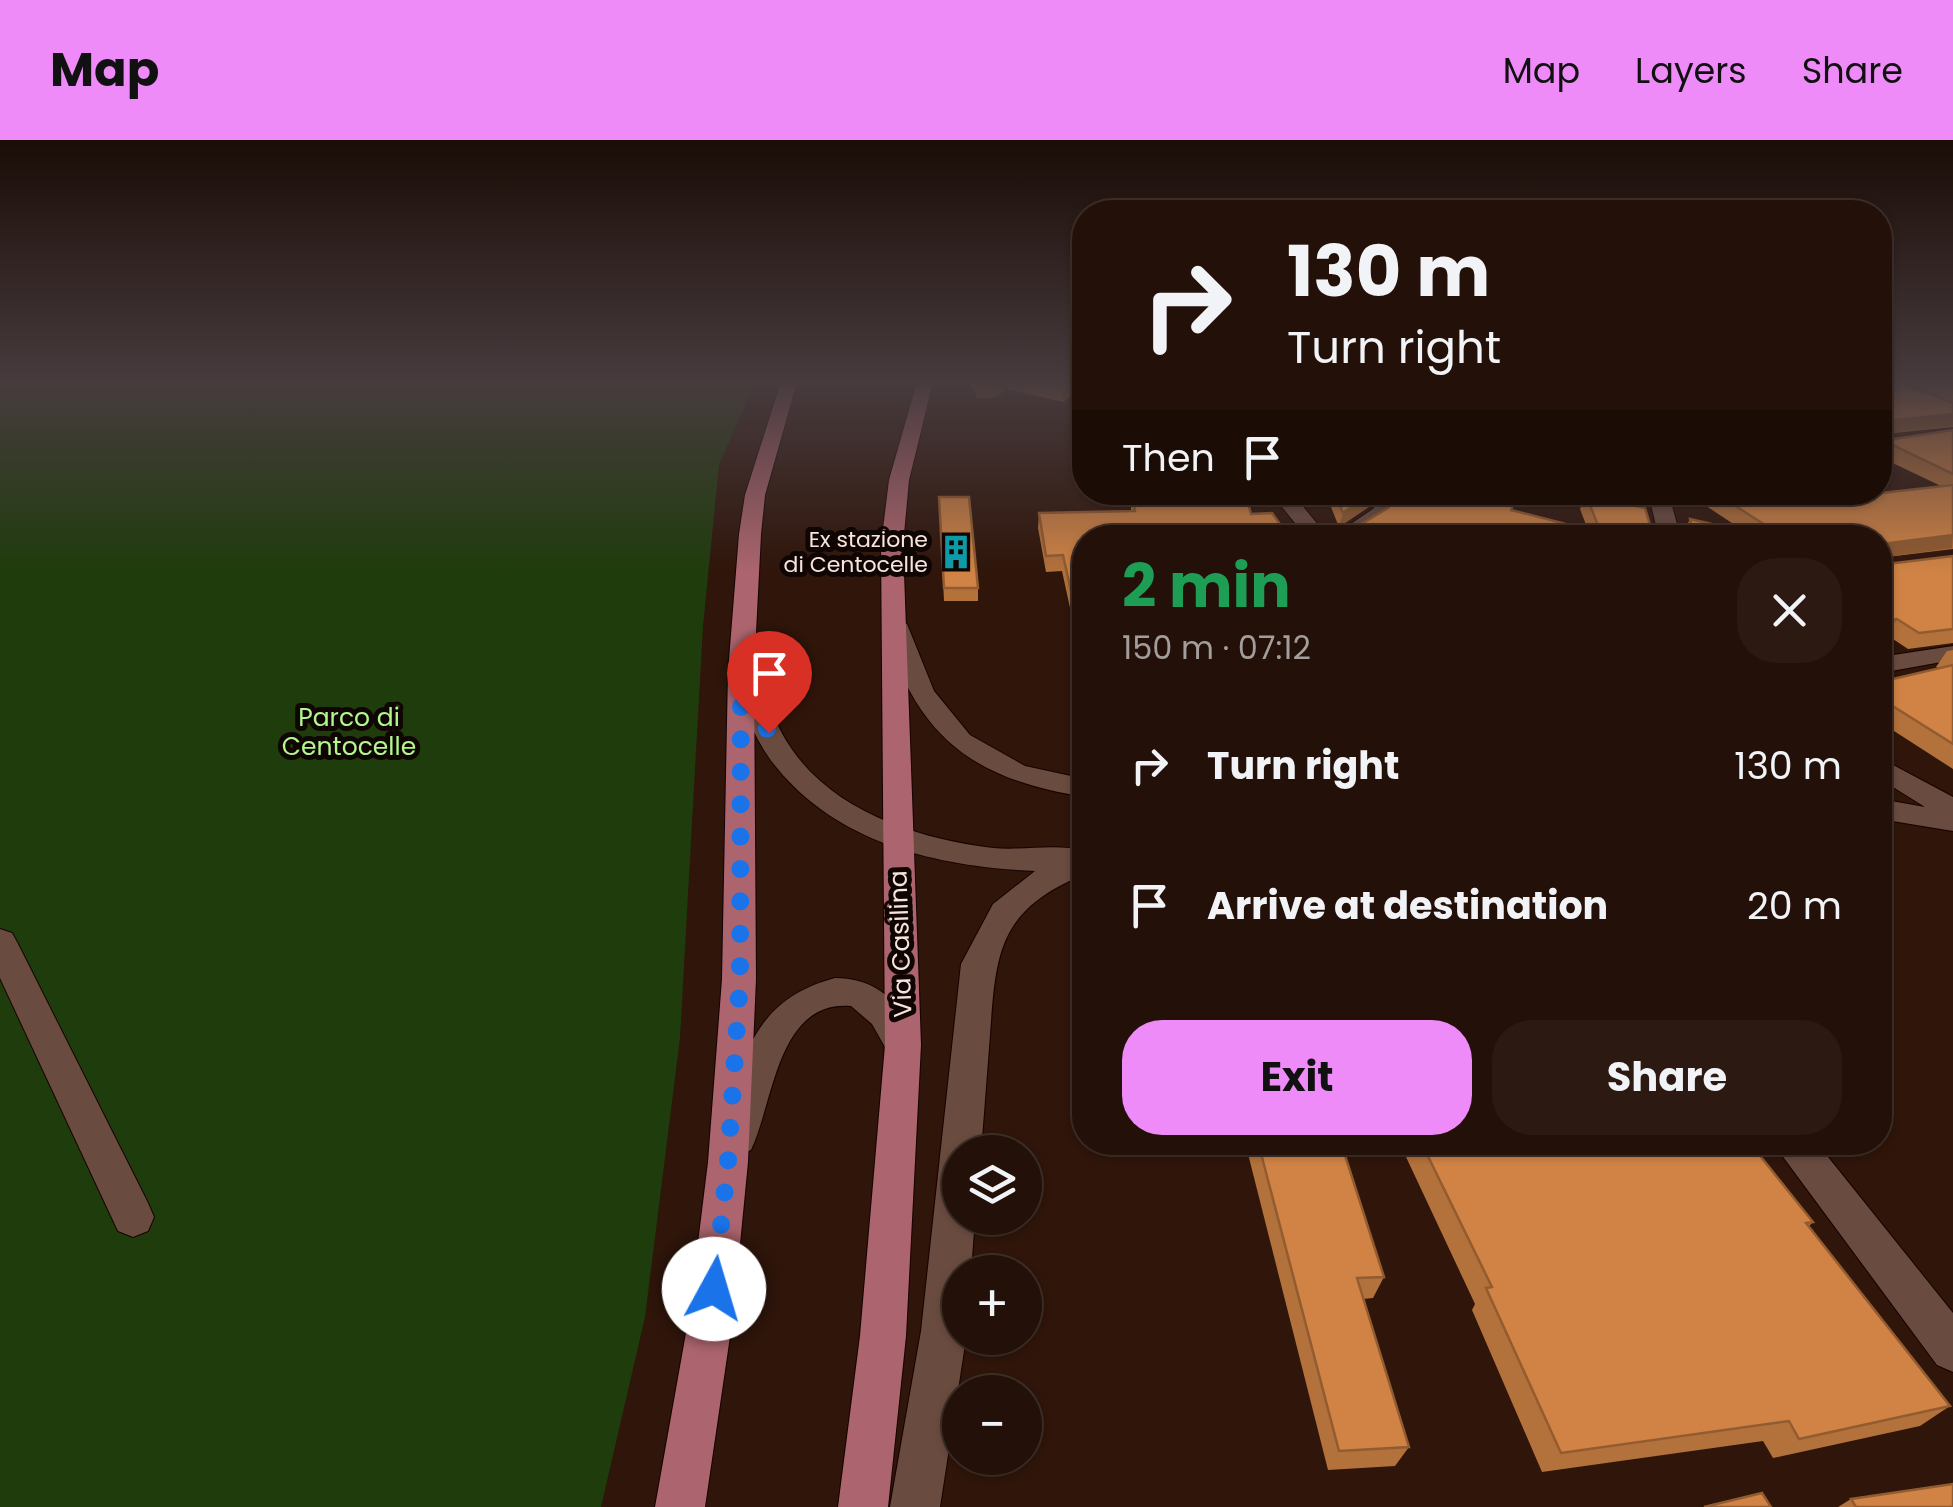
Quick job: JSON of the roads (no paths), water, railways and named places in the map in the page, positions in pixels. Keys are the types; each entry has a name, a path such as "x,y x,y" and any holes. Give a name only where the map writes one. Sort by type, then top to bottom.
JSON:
{"main road":[{"path":"680,1507 711,1316 728,1162 740,980 741,672 754,495 769,446"},
{"name":"Via Casilina","path":"863,1507 883,1336 903,1045 892,606 896,503 910,446"}],"street":[{"path":"1291,505 1308,525"},
{"path":"1361,525 1386,505"},
{"path":"892,606 916,684 938,718 960,742 1013,772 1072,785"},
{"path":"1892,663 1953,653"},
{"path":"741,672 777,748 796,773 830,800 896,837 991,859 1072,860"},
{"path":"1892,774 1953,810"},
{"path":"1892,811 1953,821"},
{"path":"915,1507 944,1331 978,964 994,925 1020,896 1072,867"},
{"path":"0,942 133,1217"},
{"path":"728,1162 775,1033 792,1008 832,992 864,996 882,1008 903,1045"},
{"path":"1802,1155 1953,1349"}],"place":[{"name":"Ex stazione di Centocelle","path":"956,552"}],"park label":[{"name":"Parco di Centocelle","path":"349,732"}]}
